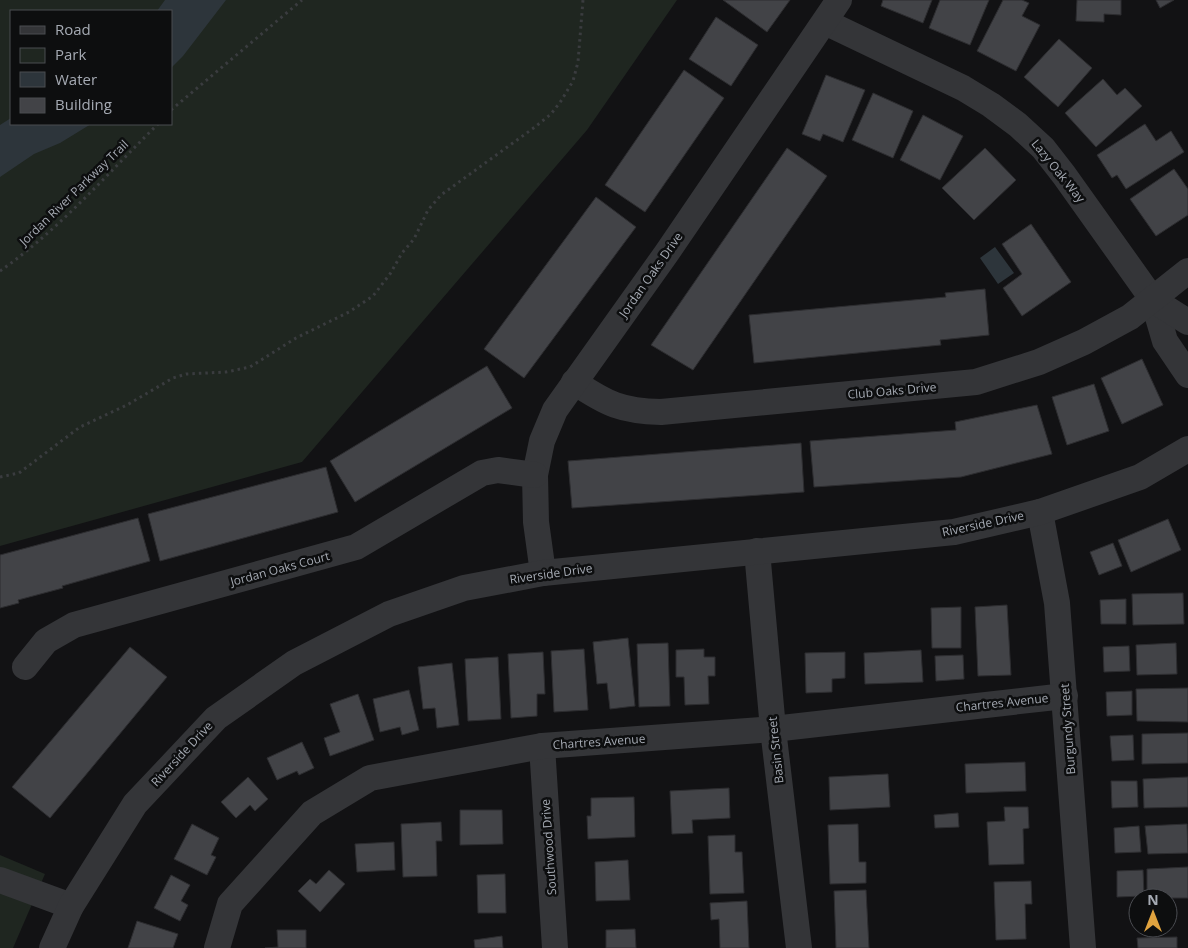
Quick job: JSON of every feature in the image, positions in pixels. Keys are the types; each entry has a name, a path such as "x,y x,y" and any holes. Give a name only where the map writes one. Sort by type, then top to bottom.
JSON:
{"street":[{"name":"Jordan Oaks Drive","path":"542,573 536,522 535,475 542,441 554,410 666,254 839,0"},
{"name":"Lazy Oak Way","path":"825,22 963,88 992,105 1043,148 1154,300 1165,341 1188,374"},
{"name":"Club Oaks Drive","path":"574,382 600,399 618,407 639,411 661,412 968,383 1039,362 1084,342 1130,317 1154,300 1188,271"},
{"name":"Lazy Oak Way","path":"1154,300 1188,322"},
{"name":"Riverside Drive","path":"52,948 71,906 135,804 216,718 294,663 389,614 464,588 542,573 954,532 1040,512 1140,477 1188,449"},
{"name":"Jordan Oaks Court","path":"25,667 46,641 74,625 356,547 482,473 498,470 535,475"},
{"name":"Burgundy Street","path":"1040,512 1057,603 1084,948"},
{"name":"Basin Street","path":"757,551 773,729 798,948"},
{"name":"Chartres Avenue","path":"217,948 230,904 312,813 370,778 542,746 773,729 1065,696"},
{"name":"Southwood Drive","path":"542,746 555,948"},
{"path":"0,880 71,906"}],"path":[{"path":"172,109 302,0"},
{"path":"0,477 19,473 80,427 127,406 173,378 186,374 226,372 250,367 296,338 348,312 373,296 414,239 428,210 441,195 535,127 561,101 573,80 578,62 584,0"},
{"name":"Jordan River Parkway Trail","path":"0,271 25,254 53,228 157,125"}],"green space":[{"path":"0,0 677,0 587,130 302,462 0,546"},
{"path":"0,855 45,874 13,948 0,948"}],"water":[{"path":"165,0 226,0 183,56 172,67 172,10 158,10"},
{"path":"10,119 10,125 89,125 60,143 34,154 0,177 0,125"},
{"path":"995,247 1014,273 998,284 980,258"}],"building":[{"path":"723,0 790,0 767,32"},
{"path":"883,0 932,0 923,23 881,6"},
{"path":"940,0 989,0 970,45 929,28"},
{"path":"1003,0 1022,0 1029,3 1022,16 1040,25 1016,71 977,51"},
{"path":"1077,0 1121,0 1121,15 1104,14 1104,22 1076,21"},
{"path":"1156,0 1174,0 1160,8"},
{"path":"716,17 758,45 731,86 689,59"},
{"path":"1059,39 1092,68 1058,107 1024,77"},
{"path":"684,70 724,98 645,212 605,185"},
{"path":"826,75 865,90 843,142 823,134 820,141 802,134"},
{"path":"1103,79 1117,95 1125,88 1142,106 1096,147 1065,113"},
{"path":"873,93 913,111 893,158 852,140"},
{"path":"923,115 963,136 940,180 900,160"},
{"path":"1145,124 1156,141 1171,131 1184,152 1126,189 1117,175 1112,178 1097,155"},
{"path":"787,148 827,176 693,370 651,345"},
{"path":"985,148 1016,180 974,220 942,188"},
{"path":"1174,169 1188,189 1188,215 1156,236 1130,199"},
{"path":"596,197 636,227 524,378 484,349"},
{"path":"1031,224 1071,282 1022,316 1003,288 1022,274 1002,244"},
{"path":"985,289 989,335 940,340 941,345 754,363 749,315 946,297 945,293"},
{"path":"1142,359 1163,405 1122,424 1101,378"},
{"path":"487,366 512,408 355,502 330,461"},
{"path":"1094,384 1109,431 1067,445 1052,397"},
{"path":"1037,405 1052,454 961,477 814,487 810,441 956,430 955,422"},
{"path":"801,443 804,492 572,508 568,461"},
{"path":"326,467 338,512 160,561 148,514"},
{"path":"138,518 150,561 62,586 63,588 18,600 19,603 0,608 0,555"},
{"path":"1168,519 1181,550 1131,572 1118,540"},
{"path":"1113,543 1122,566 1099,575 1090,552"},
{"path":"1183,593 1184,624 1133,625 1132,594"},
{"path":"1126,599 1126,624 1101,624 1100,600"},
{"path":"1007,605 1011,675 978,676 975,607"},
{"path":"961,607 961,648 932,648 931,608"},
{"path":"628,638 635,706 610,709 607,683 597,684 593,642"},
{"path":"668,643 670,706 639,707 637,644"},
{"path":"1176,643 1177,674 1137,675 1136,645"},
{"path":"1129,646 1130,671 1104,672 1103,647"},
{"path":"130,647 167,677 50,818 12,787"},
{"path":"584,649 588,710 554,712 551,651"},
{"path":"704,649 704,657 715,657 715,676 708,676 709,704 685,705 684,677 676,677 676,650"},
{"path":"921,650 923,682 865,684 864,653"},
{"path":"543,652 545,694 537,694 537,716 511,718 508,654"},
{"path":"845,652 845,678 832,679 832,692 806,693 805,653"},
{"path":"963,655 964,679 936,681 935,656"},
{"path":"498,657 501,719 468,721 465,659"},
{"path":"452,663 459,725 437,728 435,708 423,709 418,667"},
{"path":"1188,688 1188,722 1137,721 1136,689"},
{"path":"409,690 419,730 402,735 400,727 380,732 373,699"},
{"path":"1132,691 1132,715 1107,716 1106,692"},
{"path":"358,694 374,740 330,756 324,738 340,732 330,704"},
{"path":"1188,733 1188,763 1142,764 1142,734"},
{"path":"1133,735 1134,760 1112,761 1110,736"},
{"path":"302,742 314,768 299,775 297,771 277,780 267,758"},
{"path":"1025,762 1026,791 966,793 965,764"},
{"path":"888,774 890,807 830,810 829,777"},
{"path":"248,777 268,799 255,811 250,805 236,818 221,802"},
{"path":"1188,777 1188,807 1144,808 1143,779"},
{"path":"1111,781 1137,781 1138,807 1112,808"},
{"path":"729,788 730,818 692,820 693,833 672,834 670,791"},
{"path":"634,797 635,837 588,839 587,816 591,816 591,798"},
{"path":"1004,807 1028,807 1029,828 1023,829 1024,864 989,865 987,822 1005,821"},
{"path":"460,810 502,810 503,844 460,845"},
{"path":"958,813 959,827 935,828 934,815"},
{"path":"441,822 442,841 436,841 437,876 403,877 401,824"},
{"path":"192,824 219,838 211,855 216,857 207,875 174,859"},
{"path":"858,824 859,862 866,862 866,883 830,884 828,825"},
{"path":"1187,824 1188,853 1148,854 1145,826"},
{"path":"1139,826 1141,852 1115,853 1114,828"},
{"path":"735,835 735,852 742,852 744,893 710,894 708,836"},
{"path":"394,842 395,870 357,872 355,844"},
{"path":"628,860 630,900 596,901 595,862"},
{"path":"1188,867 1188,898 1178,898 1178,888 1147,888 1147,869"},
{"path":"329,870 345,884 320,912 298,891 310,879 316,884"},
{"path":"1143,870 1144,888 1128,888 1128,897 1117,897 1117,871"},
{"path":"505,874 506,913 478,913 477,875"},
{"path":"171,875 190,885 181,901 188,905 180,921 154,908"},
{"path":"1031,881 1032,904 1025,904 1026,939 996,940 994,882"},
{"path":"866,890 869,948 836,948 834,891"},
{"path":"747,901 749,948 720,948 719,919 711,920 710,903"},
{"path":"137,921 178,934 173,948 128,948"},
{"path":"635,929 636,948 606,948 606,930"},
{"path":"277,930 306,930 306,948 265,948 278,947"},
{"path":"502,936 503,948 475,948 474,940"},
{"path":"1137,938 1177,938 1177,948 1138,948"}]}
